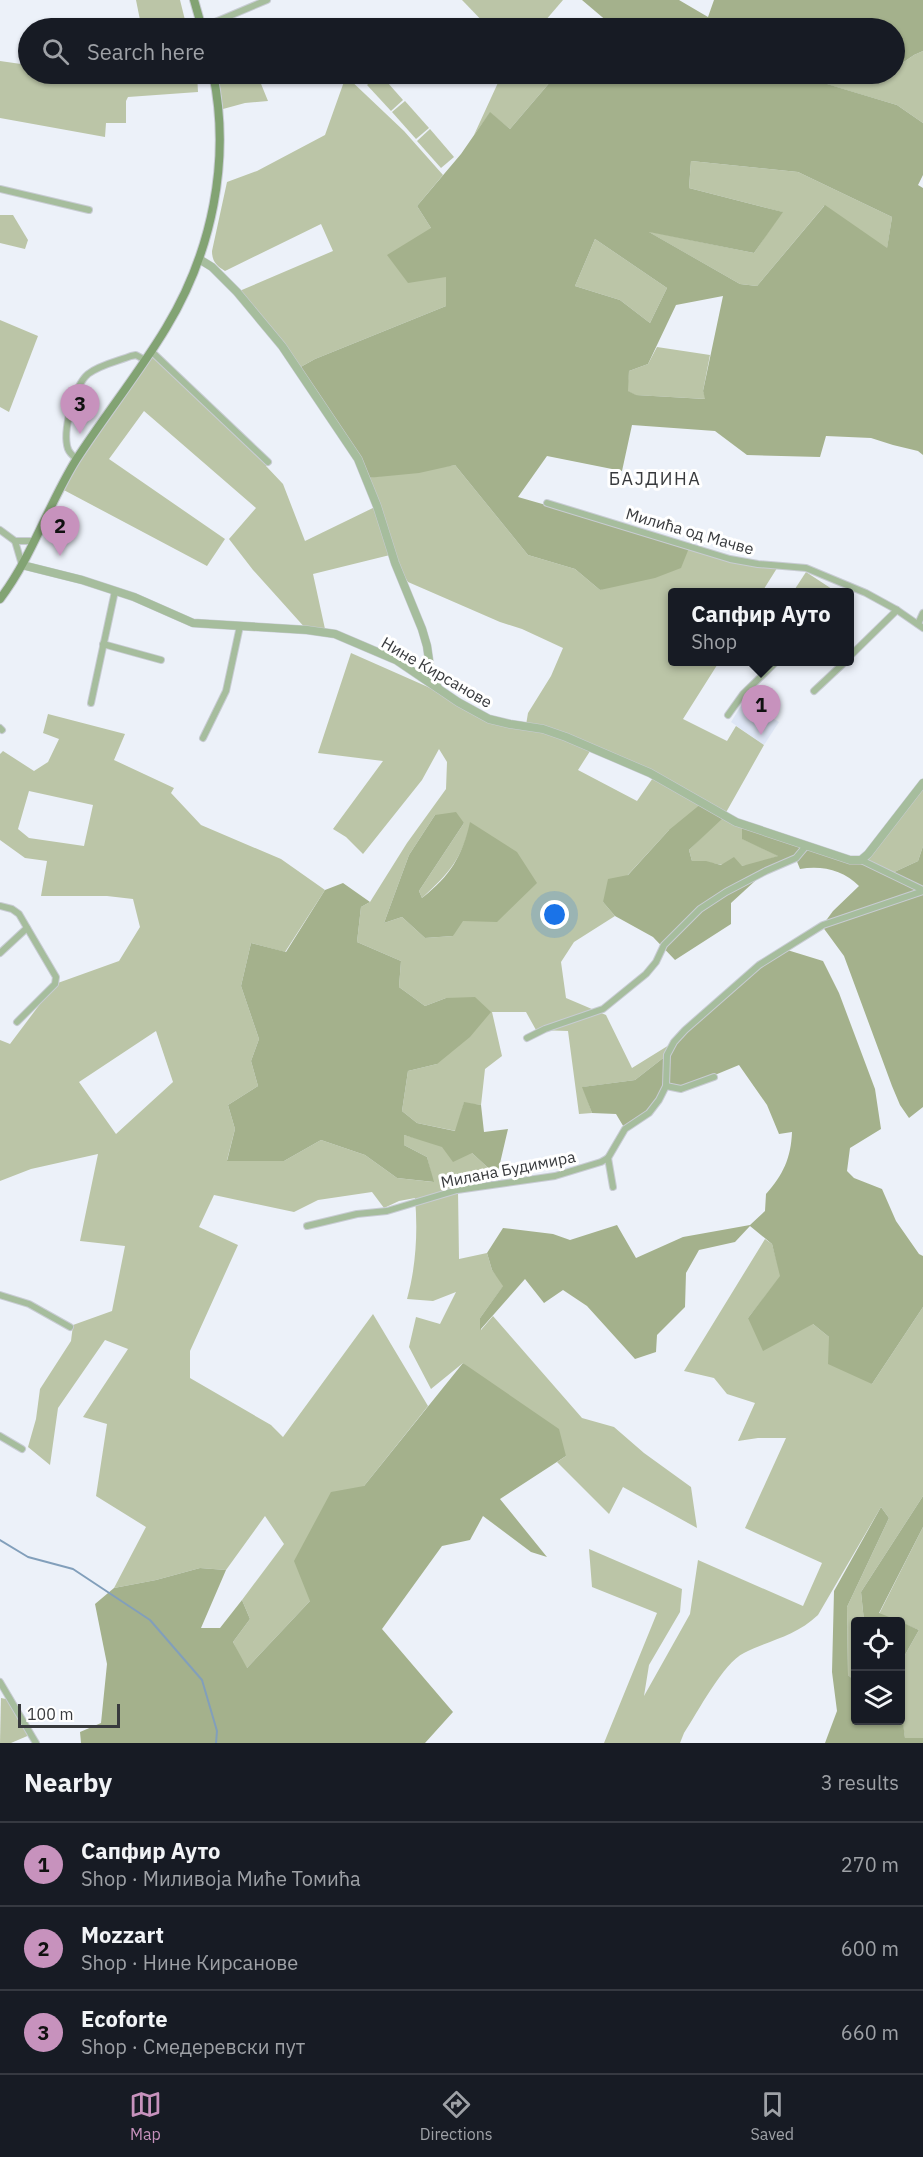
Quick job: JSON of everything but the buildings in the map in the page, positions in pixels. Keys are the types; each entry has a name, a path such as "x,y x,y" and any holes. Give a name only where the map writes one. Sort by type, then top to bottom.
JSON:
{"main road":[{"path":"194,0 199,18"},
{"path":"0,600 22,565 77,459 152,351 182,299 199,259 213,208 219,161 219,126 214,84"}],"street":[{"path":"225,18 267,0"},
{"path":"0,189 89,210"},
{"path":"199,259 212,267 237,292 276,338 358,459 422,629 434,681 441,691"},
{"path":"152,351 268,462"},
{"path":"77,459 69,451 66,442 71,409 81,384 88,374 131,356 136,355 145,360"},
{"name":"Милића од Мачве","path":"547,503 730,559 758,564 801,567 848,588"},
{"path":"0,530 15,541 34,541"},
{"path":"15,541 22,565"},
{"name":"Нине Кирсанове","path":"22,565 82,580 134,597 188,622 335,634 396,660 441,691 489,719 543,729 634,765 724,817 850,860 861,860 923,891"},
{"path":"91,703 115,591"},
{"name":"Милића од Мачве","path":"854,591 897,610 921,626"},
{"path":"854,652 897,610"},
{"path":"921,626 923,613"},
{"path":"203,738 226,691 240,626"},
{"path":"103,644 161,660"},
{"path":"728,715 743,694 772,666"},
{"path":"814,691 841,666"},
{"path":"861,860 923,783"},
{"path":"527,1038 545,1029 603,1009 646,974 656,962 664,945 700,909 726,892 796,858 806,846"},
{"path":"613,1187 608,1158 625,1129 650,1113 659,1101 666,1086 667,1055 674,1042 685,1030 759,965 823,925 923,891"},
{"path":"0,906 15,910 57,980 17,1022"},
{"path":"0,953 27,928"},
{"path":"666,1086 681,1089 714,1077"},
{"name":"Милана Будимира","path":"308,1226 357,1214 387,1211 457,1190 555,1176 584,1169 608,1158"},
{"path":"0,1295 29,1304 70,1327"},
{"path":"0,1436 22,1449"},
{"path":"0,1682 36,1743"}],"shaded area":[{"path":"744,701 779,722 764,745 731,722"}],"green space":[{"path":"136,0 180,0 184,18 140,18"},
{"path":"462,0 563,0 548,18 479,18"},
{"path":"582,0 679,0 708,17 714,0 923,0 923,51 905,61 905,18 603,18"},
{"path":"923,51 923,123 897,105 826,84 905,84 905,61"},
{"path":"0,61 18,64 18,84 198,84 198,92 128,97 126,123 106,123 105,137 0,118"},
{"path":"220,84 261,84 268,101 245,103 223,109"},
{"path":"343,84 354,84 404,131 443,175 417,206 431,228 446,277 446,306 315,359 297,369 237,292 333,251 321,224 225,271 216,263 212,251 227,182 257,171 325,135"},
{"path":"389,84 403,100 391,111 367,85"},
{"path":"497,84 548,84 510,129 490,113 474,135"},
{"path":"548,84 827,84 897,105 923,123 923,175 918,185 923,188 923,455 918,451 871,438 826,436 820,457 747,455 715,431 632,425 622,471 547,456 518,497 689,548 681,568 655,578 600,590 575,569 528,555 455,465 419,473 367,478 297,369 315,359 446,306 446,277 408,283 387,255 431,228 417,206 461,154 490,112 510,129","holes":["691,161 798,172 892,217 887,248 825,205 757,286 740,284 649,232 754,253 783,212 689,188","595,239 667,288 650,323 620,300 575,286","723,296 703,391 705,399 636,395 628,391 629,371 648,364 676,305"]},
{"path":"405,101 429,128 416,139 392,112"},
{"path":"430,129 454,157 441,168 417,141"},
{"path":"691,161 798,172 892,217 887,249 824,206 757,286 740,284 647,231 754,253 782,212 689,188"},
{"path":"0,215 13,215 28,240 25,249 0,243"},
{"path":"595,239 667,288 650,323 620,300 575,286"},
{"path":"0,320 38,336 9,412 0,407"},
{"path":"657,347 710,355 703,391 706,399 635,395 627,391 629,371 648,364"},
{"path":"151,351 268,462 266,466 283,484 305,541 377,506 367,478 455,465 528,555 575,569 600,590 689,548 730,559 779,565 765,588 668,588 668,666 716,666 683,719 727,741 736,726 764,745 724,816 742,825 743,839 779,856 746,866 692,861 689,850 703,836 669,830 603,902 615,916 574,942 561,962 566,998 606,1015 632,1068 674,1042 667,1055 635,1080 583,1087 592,1113 579,1114 568,1031 536,1030 526,1012 492,1012 502,1056 485,1069 481,1105 464,1103 456,1131 417,1123 402,1111 408,1071 437,1064 446,998 425,1006 399,987 401,961 357,942 361,907 370,902 407,843 446,789 447,762 439,749 422,780 363,854 346,837 333,829 383,761 318,753 351,653 471,706 489,719 526,725 528,713 551,676 563,648 408,582 390,555 313,574 325,629 307,630 253,570 229,539 256,508 144,411 109,459 225,539 207,566 60,488","holes":["592,748 655,775 637,801 578,770","435,815 464,823 419,891 422,898 453,864 463,846 471,822 453,936 425,938 402,917 384,923 409,855"]},
{"path":"806,572 830,588 796,588"},
{"path":"48,714 125,734 114,760 174,788 171,793 201,825 281,859 325,890 285,952 251,943 241,986 259,1039 251,1061 258,1086 228,1105 235,1129 227,1160 284,1161 321,1140 365,1155 397,1178 433,1182 427,1157 404,1145 404,1135 472,1153 497,1176 489,1184 458,1190 459,1259 487,1253 492,1270 504,1285 480,1318 481,1330 493,1316 582,1418 614,1427 644,1453 691,1487 697,1528 623,1487 609,1514 557,1462 566,1456 463,1363 431,1389 409,1347 416,1317 440,1324 456,1292 433,1301 407,1299 416,1249 415,1198 399,1201 384,1208 372,1192 318,1200 294,1212 214,1195 199,1227 238,1245 190,1351 190,1378 271,1425 283,1437 373,1314 428,1406 364,1486 310,1601 246,1669 233,1642 250,1619 242,1600 284,1544 265,1516 226,1570 200,1568 114,1588 146,1527 96,1496 107,1424 83,1417 128,1349 105,1340 58,1408 50,1465 28,1447 36,1419 40,1389 71,1341 73,1325 112,1311 125,1246 80,1241 98,1154 31,1169 0,1181 0,1040 10,1044 55,984 119,961 140,927 133,899 107,896 41,896 47,861 25,858 0,840 0,754 3,751 34,771 48,762 59,739 43,733","holes":["29,791 93,805 84,846 29,838 18,829","156,1031 173,1082 116,1134 79,1082"]},
{"path":"923,783 923,846 918,861 890,874 861,860"},
{"path":"702,803 724,817 689,850 692,861 706,861 721,865 734,857 742,866 778,856 742,839 742,825 857,860 890,874 918,861 923,846 923,1107 909,1118 900,1105 892,1086 844,956 822,926 833,911 859,886 846,876 824,868 800,869 796,859 766,871 731,903 731,924 675,960 653,937 615,916 603,902 608,879 628,875 669,830"},
{"path":"456,812 464,823 419,891 422,898 454,865 463,846 470,822 517,852 537,883 497,922 463,921 453,936 425,938 402,917 384,923 409,855 435,815"},
{"path":"343,883 370,902 361,907 357,942 401,961 399,987 425,1006 446,998 475,997 491,1012 470,1037 437,1064 408,1071 402,1111 417,1123 455,1131 464,1102 481,1105 484,1132 508,1129 497,1176 472,1153 453,1162 442,1147 404,1135 404,1145 427,1157 434,1182 397,1178 365,1155 321,1140 284,1161 227,1161 235,1129 228,1105 258,1086 251,1061 259,1039 241,986 251,943 286,952 325,890"},
{"path":"784,949 823,961 839,993 875,1089 881,1129 850,1148 847,1171 854,1178 882,1189 896,1221 919,1254 923,1256 923,1307 872,1384 828,1364 829,1337 813,1324 763,1351 748,1318 780,1276 772,1244 750,1226 735,1242 699,1250 686,1273 685,1307 657,1335 656,1352 635,1359 587,1306 563,1290 544,1303 525,1279 480,1330 480,1318 503,1286 492,1270 487,1253 503,1228 553,1234 570,1240 617,1225 636,1258 683,1237 750,1225 765,1211 766,1194 785,1166 792,1132 779,1134 767,1105 739,1065 681,1089 666,1086 649,1113 625,1129 616,1114 592,1113 582,1087 635,1080 667,1055 674,1042 759,965"},
{"path":"765,1239 772,1244 781,1276 748,1318 813,1324 829,1337 872,1384 923,1307 923,1496 861,1592 864,1617 851,1617 851,1678 848,1675 847,1607 889,1518 881,1507 818,1615 792,1633 736,1658 711,1689 680,1743 604,1743 657,1613 592,1587 589,1549 682,1589 680,1612 649,1665 644,1696 690,1614 698,1560 803,1606 822,1563 745,1528 786,1438 738,1441 755,1403 727,1394 714,1378 684,1371"},
{"path":"463,1363 559,1429 566,1456 500,1499 547,1557 531,1552 483,1516 470,1540 442,1546 382,1629 453,1712 425,1743 81,1743 80,1732 101,1723 107,1664 95,1604 114,1588 200,1568 226,1570 201,1628 220,1628 242,1600 250,1619 233,1642 247,1668 310,1601 294,1561 331,1492 364,1486"},
{"path":"923,1496 923,1527 879,1613 889,1617 864,1617 861,1592"},
{"path":"881,1507 889,1518 847,1607 851,1725 903,1725 905,1738 923,1738 923,1743 825,1743 837,1711 832,1672 834,1591"},
{"path":"923,1527 923,1738 905,1738 903,1725 905,1725 905,1655 919,1630 905,1624 905,1617 886,1617 879,1614"},
{"path":"905,1624 919,1630 905,1655"},
{"path":"1,1698 11,1700 32,1734 11,1743 0,1743"}],"waterway":[{"path":"0,1540 28,1557 73,1569 150,1620 202,1680 217,1731 216,1743"}],"place":[{"name":"Ecoforte","path":"80,434"},
{"name":"Mozzart","path":"60,556"},
{"name":"Сапфир Ауто","path":"761,735"}],"district":[{"name":"БАЈДИНА","path":"655,478"}]}
